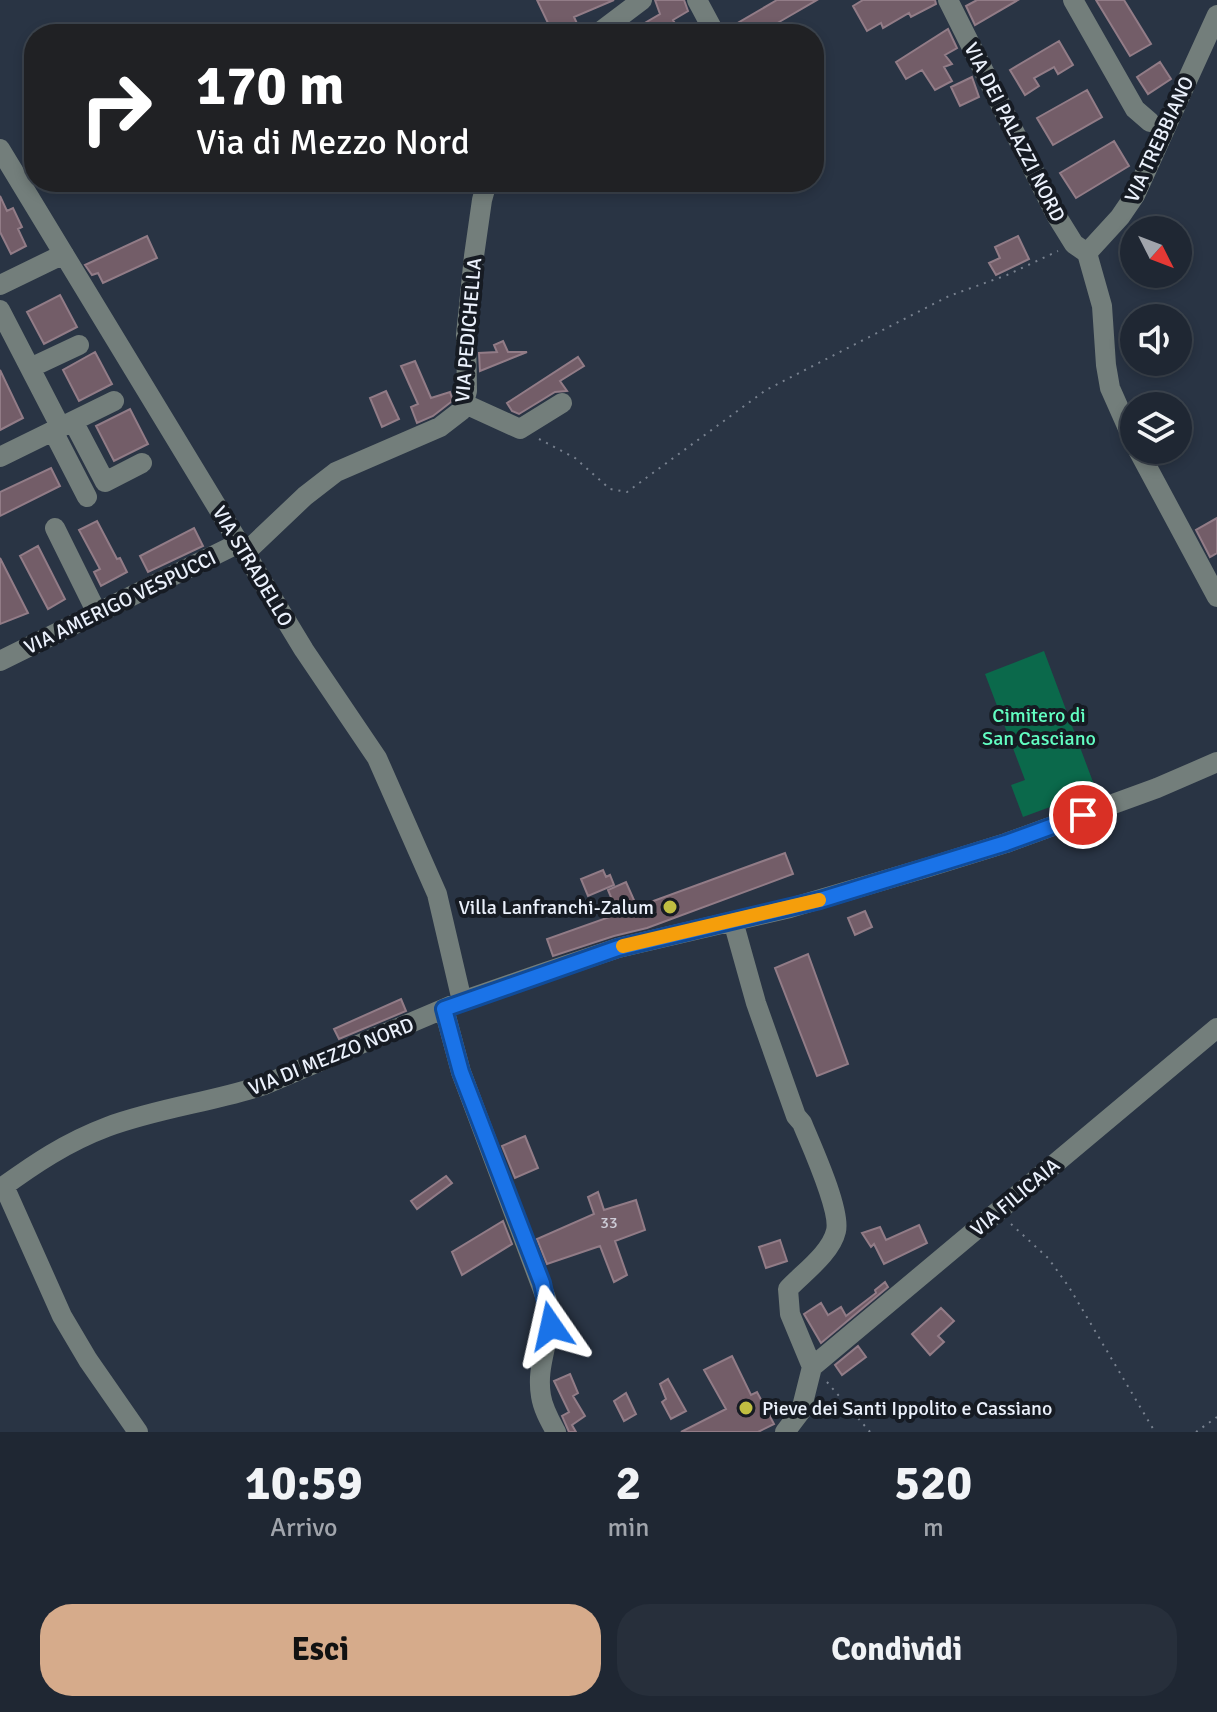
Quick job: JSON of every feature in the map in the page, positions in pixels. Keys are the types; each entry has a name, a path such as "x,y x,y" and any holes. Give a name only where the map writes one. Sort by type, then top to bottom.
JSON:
{"street":[{"path":"610,24 642,0"},
{"path":"697,0 710,24"},
{"name":"VIA DEI PALAZZI NORD","path":"948,0 1011,126 1080,248 1102,306 1110,388 1120,410"},
{"path":"1073,0 1135,109 1150,122"},
{"name":"VIA TREBBIANO","path":"1080,248 1120,217 1135,195 1217,15"},
{"name":"VIA STRADELLO","path":"0,149 24,188"},
{"name":"VIA STRADELLO","path":"26,192 304,650 384,771 422,854 440,902 461,1072 547,1301 551,1326 542,1364 541,1398 556,1432"},
{"name":"VIA PEDICHELLA","path":"242,548 336,472 440,427 457,416 465,404 466,335 484,192"},
{"path":"0,285 64,254"},
{"path":"1,316 8,344 30,368 62,426 105,482 142,463"},
{"path":"30,368 79,345"},
{"path":"0,457 114,401"},
{"path":"465,404 520,429 562,403"},
{"path":"62,426 87,497"},
{"path":"1146,464 1217,597"},
{"path":"55,528 97,613"},
{"name":"VIA AMERIGO VESPUCCI","path":"0,661 97,613 242,548"},
{"name":"VIA DI MEZZO NORD","path":"2,1188 46,1156 102,1129 264,1085 453,1005 618,948 820,900 1006,843 1157,788 1217,762"},
{"path":"733,921 756,1003 796,1116 802,1123 833,1205 837,1223 832,1239 817,1260 788,1289 790,1314 812,1367 801,1411 786,1431"},
{"name":"VIA FILICAIA","path":"812,1367 1217,1028"},
{"path":"2,1188 62,1316 138,1432"}],"path":[{"path":"520,429 575,458 610,489 627,492 766,390 949,296 1080,248"},
{"path":"997,1213 1027,1237 1062,1277 1155,1432"},
{"path":"812,1367 870,1432"},
{"path":"1196,1432 1217,1417"}],"green space":[{"name":"Cimitero di San Casciano","path":"1044,651 1096,790 1023,817 1011,785 1025,780 985,674"}],"building":[{"path":"537,0 614,0 574,17 577,24 548,23"},
{"path":"655,0 684,0 688,11 673,20 675,24 643,24 660,14"},
{"path":"777,0 817,0 776,24 736,24"},
{"path":"863,0 935,0 936,4 911,17 909,13 883,28 881,23 867,31 853,6"},
{"path":"977,0 1018,0 975,25 966,6"},
{"path":"1096,0 1124,0 1151,44 1130,56"},
{"path":"948,29 957,48 945,55 952,64 944,67 952,81 935,90 922,70 906,79 896,62"},
{"path":"1059,41 1073,65 1058,74 1054,67 1034,78 1039,86 1025,95 1010,70"},
{"path":"1160,62 1171,79 1148,94 1137,77"},
{"path":"972,77 979,97 960,106 951,87"},
{"path":"1087,90 1102,117 1053,145 1037,118"},
{"path":"1114,141 1129,166 1076,198 1060,173"},
{"path":"0,196 7,211 13,208 26,246 11,254 0,232"},
{"path":"147,236 157,258 103,283 98,273 92,275 85,265"},
{"path":"1018,236 1029,259 996,275 989,263 1000,258 995,247"},
{"path":"60,295 77,327 44,344 27,312"},
{"path":"503,341 508,352 527,352 480,371 479,353 497,352 494,345"},
{"path":"95,352 112,384 79,401 63,370"},
{"path":"578,357 584,366 560,381 567,391 555,392 519,414 512,411 507,403"},
{"path":"415,361 431,398 450,392 452,398 433,416 417,423 411,407 418,404 401,366"},
{"path":"0,370 23,418 0,430"},
{"path":"386,391 399,419 382,427 370,398"},
{"path":"130,409 148,444 114,461 96,426"},
{"path":"51,468 60,486 0,516 0,492"},
{"path":"1217,518 1217,553 1210,557 1196,530"},
{"path":"97,521 127,572 101,586 94,572 100,569 79,530"},
{"path":"194,528 203,546 148,572 140,556"},
{"path":"38,546 65,599 48,609 20,556"},
{"path":"0,558 28,613 0,624"},
{"name":"Villa Lanfranchi-Zalum","path":"785,853 793,874 647,928 553,956 547,939 618,914 608,890 626,882 637,907"},
{"path":"603,870 606,877 610,875 614,885 588,896 581,879"},
{"path":"865,911 872,927 855,935 848,918"},
{"path":"808,954 848,1064 817,1076 775,968"},
{"path":"401,999 406,1011 339,1039 334,1029"},
{"path":"525,1136 538,1168 515,1178 502,1146"},
{"path":"446,1176 452,1183 417,1209 411,1201"},
{"path":"598,1192 604,1210 636,1200 645,1230 615,1241 627,1275 614,1282 600,1246 547,1264 537,1239 594,1214 588,1197"},
{"path":"503,1221 512,1244 462,1275 452,1252"},
{"path":"919,1225 927,1243 884,1264 874,1244 871,1247 862,1233 880,1227 886,1240"},
{"path":"780,1240 787,1261 766,1268 759,1247"},
{"path":"885,1282 888,1287 821,1343 804,1314 821,1303 828,1315 841,1307 846,1316"},
{"path":"941,1308 954,1321 938,1336 944,1342 930,1355 912,1334"},
{"path":"858,1346 866,1357 842,1375 835,1365"},
{"path":"732,1356 751,1395 757,1392 774,1424 758,1432 681,1432 726,1409 704,1370"},
{"path":"570,1374 578,1393 573,1396 585,1416 572,1425 576,1432 569,1432 562,1416 569,1412 554,1381"},
{"path":"668,1379 686,1411 671,1419 662,1402 666,1399 660,1384"},
{"path":"626,1393 636,1414 624,1421 614,1401"}],"slow traffic":[{"path":"623,946 819,900"}],"place":[{"name":"Villa Lanfranchi-Zalum","path":"670,907"},
{"name":"Pieve dei Santi Ippolito e Cassiano","path":"746,1408"}],"route":[{"path":"551,1326 542,1283 461,1072 444,1009 618,948 820,900 1006,843 1083,815"}]}
